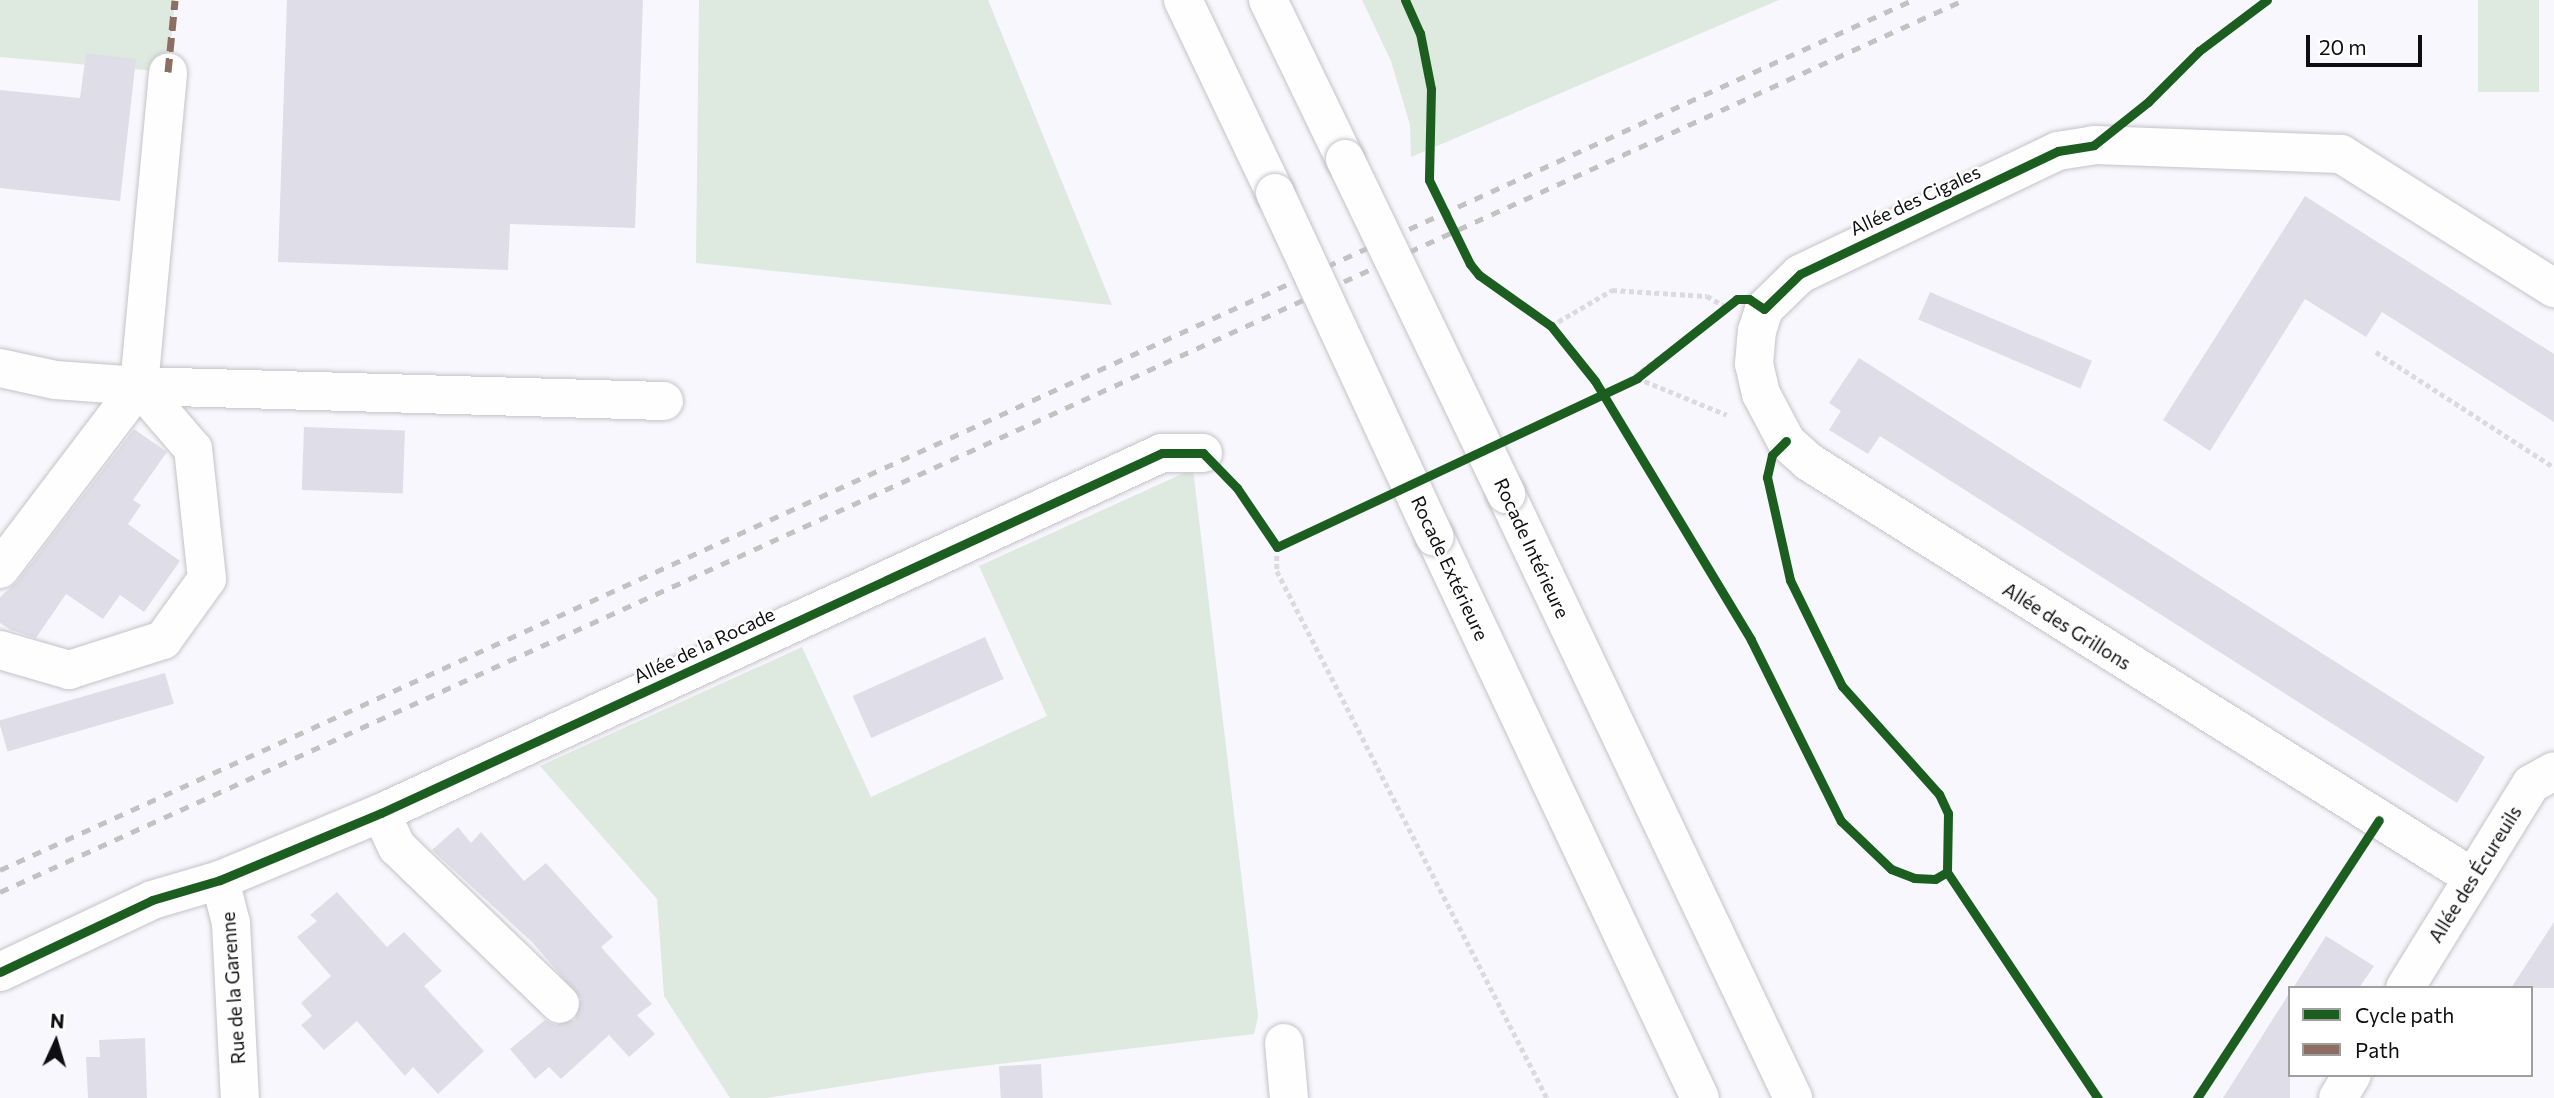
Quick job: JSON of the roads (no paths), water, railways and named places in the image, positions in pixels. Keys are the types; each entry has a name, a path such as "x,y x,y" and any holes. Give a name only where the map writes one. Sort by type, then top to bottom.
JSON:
{"main road":[{"name":"Rocade Extérieure","path":"1183,0 1700,1098"},
{"name":"Rocade Intérieure","path":"1268,0 1793,1098"},
{"path":"0,569 139,386 168,72"},
{"name":"Allée des Cigales","path":"1765,309 1800,274 2058,151 2094,145 2341,154 2554,288"},
{"name":"Allée des Grillons","path":"1765,309 1757,331 1754,364 1761,394 1786,441 1809,462 2472,877"},
{"path":"0,368 55,380 139,386 664,401"},
{"path":"0,650 69,670 163,640 207,579 193,449 139,386"},
{"name":"Allée de la Rocade","path":"0,972 152,900 220,880 381,813 1162,453 1203,453"},
{"name":"Allée des Écureuils","path":"2406,986 2530,783 2554,771"},
{"path":"381,813 397,847 560,1004"},
{"name":"Rue de la Garenne","path":"220,880 231,923 240,1098"},
{"path":"1284,1043 1289,1098"},
{"path":"2338,1098 2351,1077"}],"railway":[{"path":"0,870 1913,0"},
{"path":"0,892 1964,0"}]}
